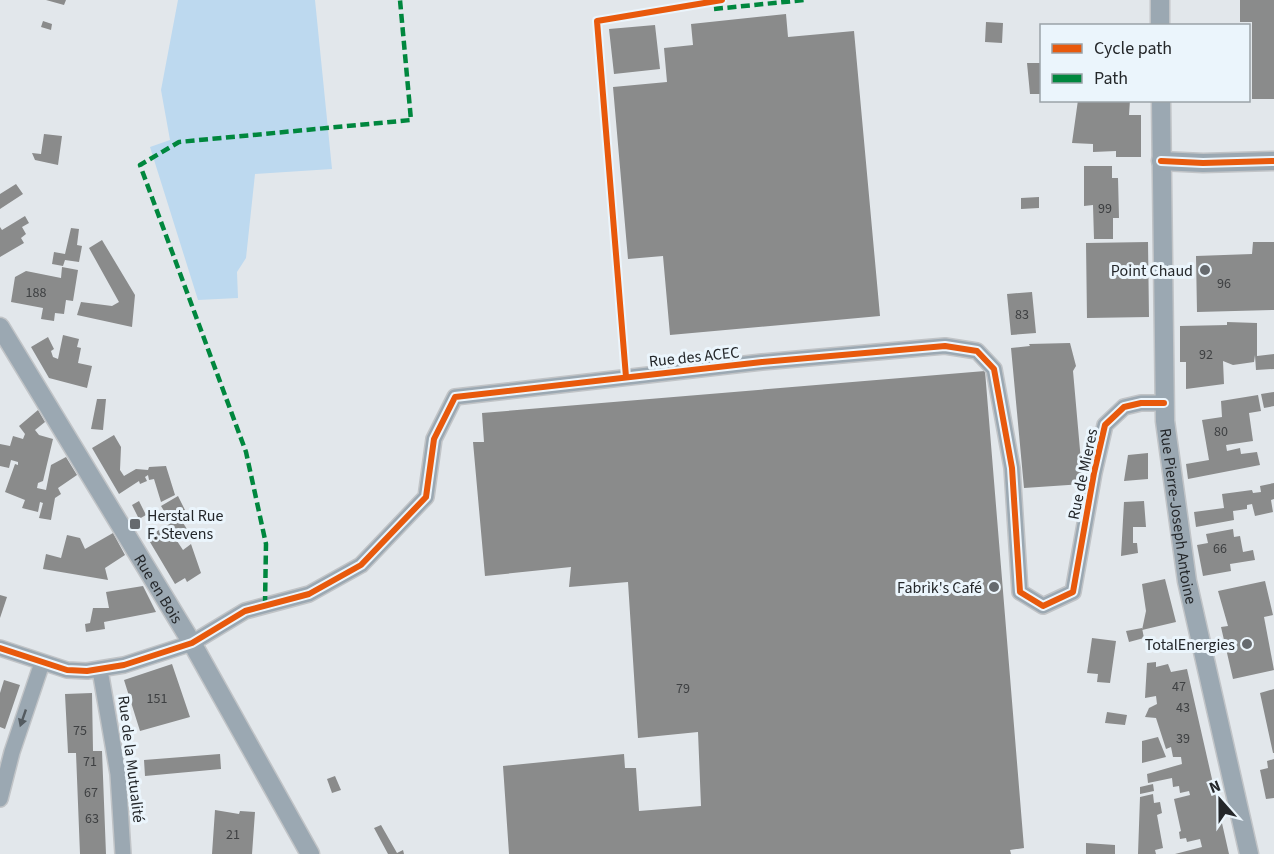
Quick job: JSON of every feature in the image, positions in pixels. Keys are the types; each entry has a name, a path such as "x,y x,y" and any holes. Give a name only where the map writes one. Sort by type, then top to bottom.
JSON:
{"street":[{"path":"1160,0 1160,24"},
{"name":"Rue Pierre-Joseph Antoine","path":"1161,102 1164,403 1184,561 1249,854"},
{"path":"1161,160 1203,163 1274,161"},
{"name":"Rue en Bois","path":"0,327 192,643 310,854"},
{"name":"Rue des ACEC","path":"192,643 245,611 309,594 362,565 426,497 434,439 455,397 762,362 945,346 977,351 994,369 1012,468 1020,592 1043,606 1073,592"},
{"name":"Rue de Mieres","path":"1073,592 1105,425 1124,407 1141,403 1164,403"},
{"path":"0,648 67,670 100,670 192,643"},
{"path":"0,799 12,752 42,663"},
{"name":"Rue de la Mutualité","path":"100,670 107,700 112,751 120,784 123,854"},
{"path":"294,854 301,837"}],"shaded area":[{"path":"178,0 315,0 332,169 255,174 246,258 237,272 238,298 198,300 150,147 170,140 161,90"}],"building":[{"path":"46,0 66,0 64,5"},
{"path":"1240,0 1274,0 1274,99 1252,99 1252,22 1240,22"},
{"path":"786,14 788,37 854,31 880,316 670,335 663,256 628,259 613,87 667,82 664,48 693,45 691,24"},
{"path":"43,21 52,24 51,30 41,27"},
{"path":"986,22 1003,23 1002,43 985,42"},
{"path":"655,25 660,69 614,74 609,29"},
{"path":"1027,63 1040,63 1040,94 1030,94"},
{"path":"1078,102 1130,102 1129,115 1141,115 1141,157 1116,157 1116,151 1093,152 1093,144 1072,143"},
{"path":"44,134 62,136 58,165 35,160 32,153 41,154"},
{"path":"1084,166 1112,166 1112,178 1118,178 1119,218 1113,218 1113,239 1094,239 1093,205 1084,206"},
{"path":"16,184 23,194 0,209 0,194"},
{"path":"1039,197 1039,208 1021,209 1021,198"},
{"path":"25,216 29,223 22,227 26,234 21,238 24,243 0,257 0,227 2,230"},
{"path":"71,228 79,229 77,245 82,246 79,262 65,260 63,266 52,264 54,252 65,254"},
{"path":"102,240 135,295 132,327 77,315 81,302 112,306 119,302 89,248"},
{"path":"1148,242 1149,317 1087,318 1086,243"},
{"path":"1253,242 1274,242 1274,310 1197,312 1196,256 1252,254"},
{"path":"62,267 78,270 73,301 66,300 64,314 55,313 54,321 41,319 43,308 11,302 15,277 26,271 61,278"},
{"path":"1032,292 1036,333 1011,335 1007,294"},
{"path":"1227,322 1257,323 1257,356 1274,354 1274,369 1256,370 1255,355 1254,362 1233,365 1223,361 1224,384 1186,389 1186,362 1180,362 1180,326 1227,325"},
{"path":"63,335 79,339 77,347 81,348 78,363 92,366 87,388 49,378 31,347 48,337 54,349 51,351 53,357 58,359"},
{"path":"1070,343 1076,366 1073,371 1083,484 1024,488 1011,348 1030,346 1029,344"},
{"path":"985,371 1024,848 1010,850 1011,854 509,854 503,766 624,754 625,768 636,768 639,811 701,806 698,732 638,738 628,582 569,587 571,567 485,576 473,442 484,442 482,413"},
{"path":"1274,392 1274,406 1264,408 1261,394"},
{"path":"1258,395 1261,411 1249,413 1253,441 1226,445 1227,451 1240,448 1241,454 1257,452 1260,465 1188,479 1186,464 1209,460 1202,420 1222,417 1221,401"},
{"path":"97,399 106,399 103,430 91,429"},
{"path":"38,410 45,422 35,430 39,435 53,439 43,481 38,483 37,488 46,490 51,465 66,457 77,475 58,488 61,494 55,498 51,520 39,518 43,503 40,502 38,512 22,508 25,500 5,492 15,464 18,465 18,462 11,460 9,468 0,466 0,444 10,446 13,436 23,439 25,434 19,426"},
{"path":"114,435 121,447 120,470 124,476 136,469 148,470 149,467 166,466 175,495 161,502 154,479 149,480 148,475 145,477 147,481 140,484 139,481 119,494 92,448"},
{"path":"1148,453 1148,479 1124,481 1128,455"},
{"path":"1274,483 1274,499 1271,500 1273,512 1255,516 1252,504 1247,505 1247,509 1233,511 1234,520 1196,527 1194,512 1224,508 1222,494 1252,490 1253,493 1261,492 1260,486"},
{"path":"178,496 185,510 169,519 161,506"},
{"path":"139,501 146,515 139,519 132,505"},
{"path":"1144,501 1146,527 1133,527 1133,543 1137,543 1138,553 1121,556 1124,502"},
{"path":"180,518 190,534 177,541 183,550 191,544 201,573 187,582 185,578 175,584 147,537"},
{"path":"1233,529 1234,537 1240,536 1243,552 1253,550 1255,560 1230,564 1231,571 1203,576 1197,545 1208,543 1206,534"},
{"path":"113,533 125,555 105,568 108,580 43,569 46,554 61,558 67,535 80,538 85,549"},
{"path":"1165,579 1176,622 1142,630 1146,611 1142,584"},
{"path":"1265,581 1273,615 1264,617 1274,670 1233,679 1221,627 1228,626 1218,591"},
{"path":"143,586 156,612 104,622 105,629 86,632 85,624 90,623 93,608 109,608 106,592"},
{"path":"0,595 7,597 0,618"},
{"path":"1142,628 1144,638 1129,642 1126,631"},
{"path":"1092,638 1116,641 1110,683 1097,682 1098,674 1087,673"},
{"path":"1156,662 1156,667 1168,664 1171,672 1187,669 1229,854 1175,854 1202,847 1200,839 1187,842 1186,838 1180,839 1179,832 1181,831 1174,799 1190,795 1189,791 1180,793 1179,786 1173,787 1172,778 1148,783 1147,774 1182,764 1181,757 1173,757 1171,747 1166,749 1156,718 1145,717 1149,708 1157,704 1156,696 1145,698 1147,663"},
{"path":"172,664 190,717 140,731 124,680"},
{"path":"4,680 20,685 5,729 0,727 0,693"},
{"path":"1274,689 1274,753 1273,753 1260,693"},
{"path":"92,693 93,751 102,751 106,854 80,854 76,753 68,753 65,694"},
{"path":"1107,712 1127,715 1125,725 1105,723"},
{"path":"1158,737 1166,757 1142,763 1142,741"},
{"path":"220,754 221,769 145,776 144,760"},
{"path":"1274,759 1274,798 1266,799 1260,770 1268,768 1267,761"},
{"path":"335,776 341,790 332,793 327,779"},
{"path":"1153,784 1154,791 1140,794 1140,787"},
{"path":"1153,794 1154,803 1160,802 1162,813 1157,815 1163,848 1155,850 1156,854 1138,854 1140,797"},
{"path":"215,810 239,814 240,811 255,812 252,854 212,854"},
{"path":"381,825 397,853 403,850 404,854 388,854 374,828"},
{"path":"1086,843 1115,845 1115,854 1086,854"}],"marked path":[{"path":"265,605 266,544 246,452 140,165 179,142 411,120 400,0"},
{"path":"714,9 804,0"}],"cycle path":[{"path":"626,377 597,21 722,0"},
{"path":"1161,161 1203,163 1274,161"},
{"path":"0,648 67,670 87,671 124,665 192,643 245,611 309,594 361,565 426,497 434,439 455,397 762,362 945,346 977,351 994,369 1012,468 1020,592 1043,606 1073,592 1105,425 1124,407 1141,403 1164,403"}],"place":[{"name":"Point Chaud","path":"1205,270"},
{"name":"Herstal Rue F. Stevens","path":"135,524"},
{"name":"Fabrik's Café","path":"994,587"},
{"name":"TotalEnergies","path":"1247,644"}]}
